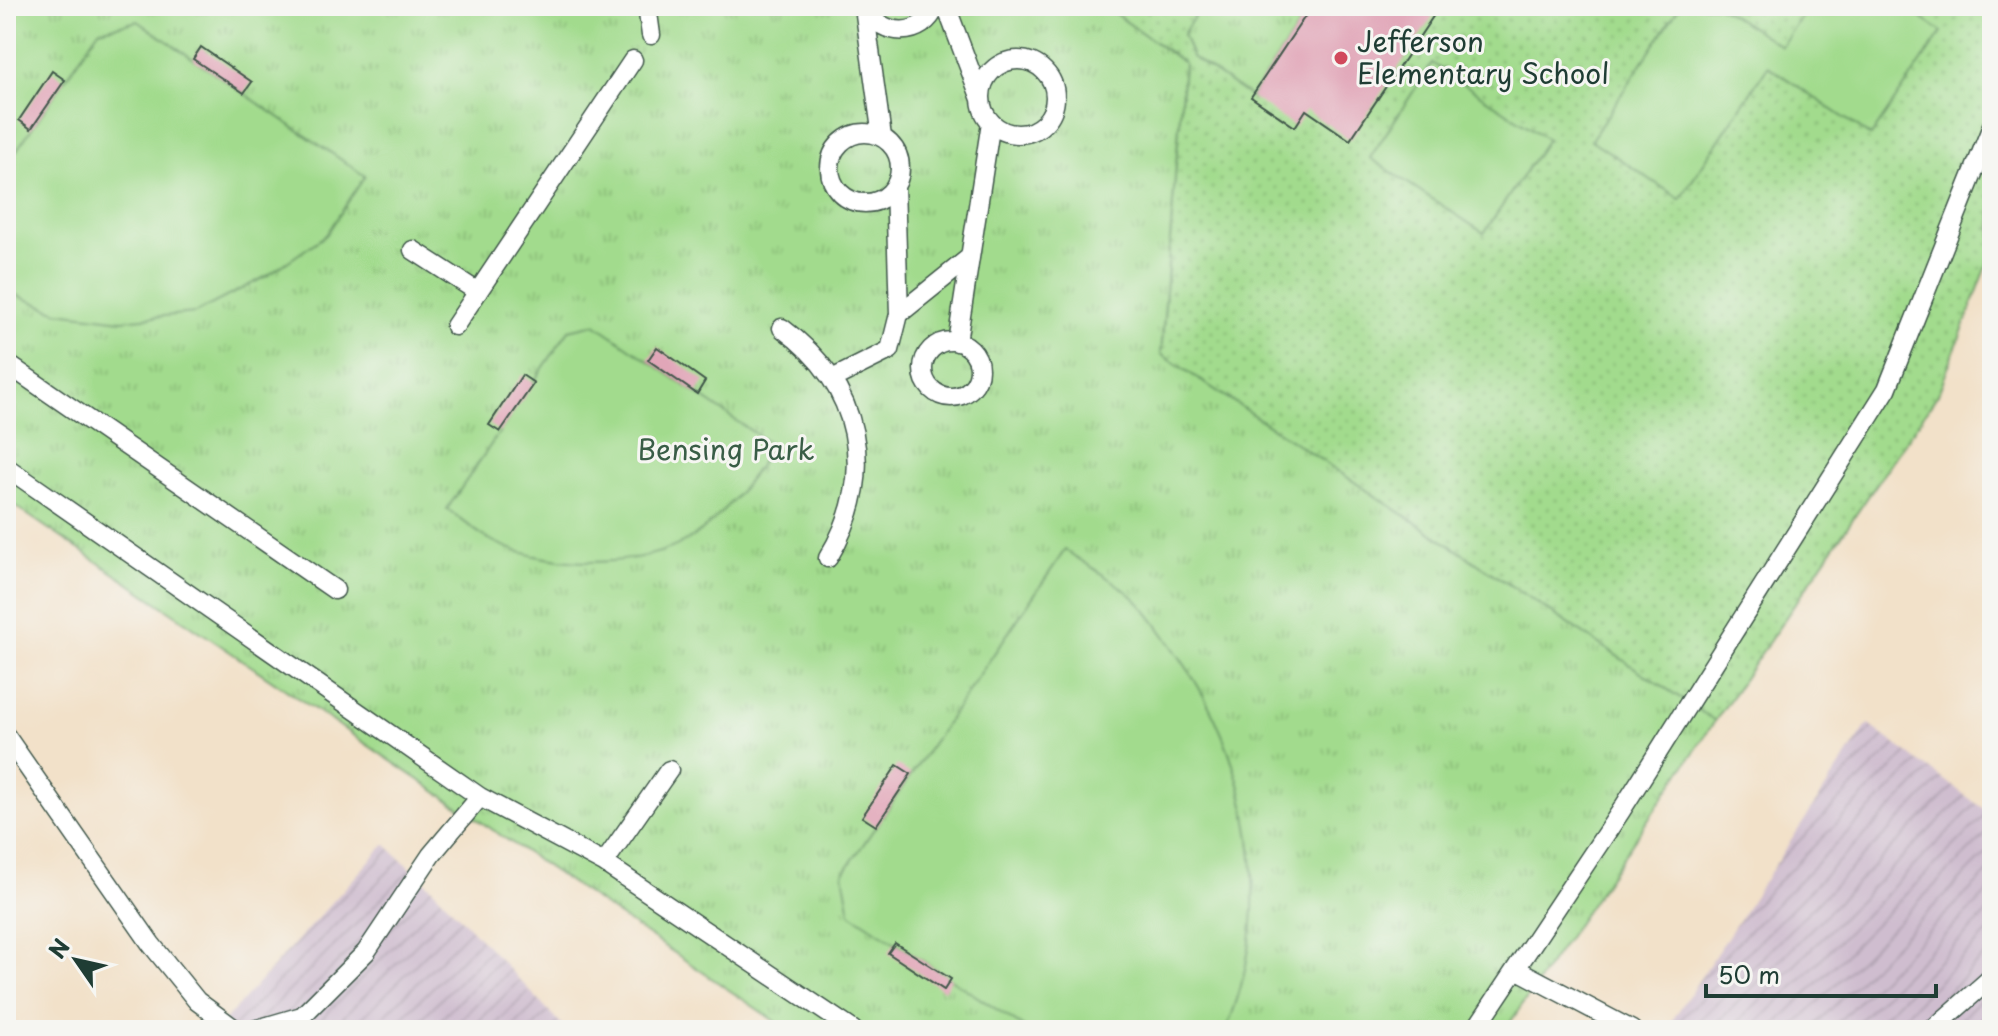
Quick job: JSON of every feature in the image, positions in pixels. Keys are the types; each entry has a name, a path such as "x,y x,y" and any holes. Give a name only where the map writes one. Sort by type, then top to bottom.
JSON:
{"lane":[{"path":"647,6 651,35"},
{"path":"864,6 881,26 905,31 928,20 936,6"},
{"path":"864,6 882,137"},
{"path":"946,6 991,122 957,342"},
{"path":"455,326 633,60"},
{"path":"982,101 986,78 1005,62 1030,61 1049,76 1055,99 1046,122 1024,134 1012,134 991,122"},
{"path":"1475,1030 1621,811 1887,389 1992,126"},
{"path":"832,379 890,350 899,314 895,186 900,164 897,153 882,137 871,133 849,136 833,153 831,176 844,196 866,203 888,195 895,186"},
{"path":"413,250 478,292"},
{"path":"899,314 970,257"},
{"path":"782,328 807,347 832,379 848,415 858,474 854,505 828,558"},
{"path":"6,363 335,590"},
{"path":"6,467 480,797 604,863 853,1030"},
{"path":"6,736 151,944 197,1001 236,1030"},
{"path":"604,863 669,770"},
{"path":"254,1030 302,1016 366,952 431,855 480,797"},
{"path":"1516,969 1632,1030"},
{"path":"1932,1030 1992,977"}],"shaded area":[{"path":"1868,724 1992,815 1992,1030 1666,1030"},
{"path":"385,844 434,890 567,1030 216,1030"}],"green space":[{"name":"Bensing Park","path":"6,6 1104,6 1184,63 1161,354 1715,721 1505,1030 788,1030 6,500"},
{"path":"1104,6 1992,6 1992,253 1938,394 1715,721 1161,354 1184,63"},
{"path":"1201,6 1312,6 1251,97 1192,57 1183,34"},
{"path":"1680,6 1718,6 1781,46 1809,6 1903,6 1942,32 1871,136 1768,66 1680,199 1591,140"},
{"path":"138,21 365,176 326,235 267,276 195,313 122,320 58,312 6,291 6,166 99,30"},
{"path":"1432,63 1547,139 1484,233 1370,158"},
{"path":"595,324 773,446 717,518 693,537 671,548 646,556 590,562 534,556 509,548 482,535 447,509 569,330"},
{"path":"1065,550 1122,588 1144,607 1205,698 1225,743 1240,789 1250,837 1253,886 1251,934 1242,983 1226,1030 1028,1030 850,913 843,874"}],"building":[{"name":"Jefferson Elementary School","path":"1312,6 1440,6 1350,140 1306,110 1295,127 1251,97"},
{"path":"201,47 252,82 244,93 193,59"},
{"path":"52,71 65,80 31,129 19,120"},
{"path":"657,347 705,381 697,394 648,360"},
{"path":"522,375 534,383 500,432 489,425"},
{"path":"897,765 911,774 876,826 862,817"},
{"path":"895,943 951,979 944,990 888,953"}],"place":[{"name":"Jefferson Elementary School","path":"1341,58"}]}
